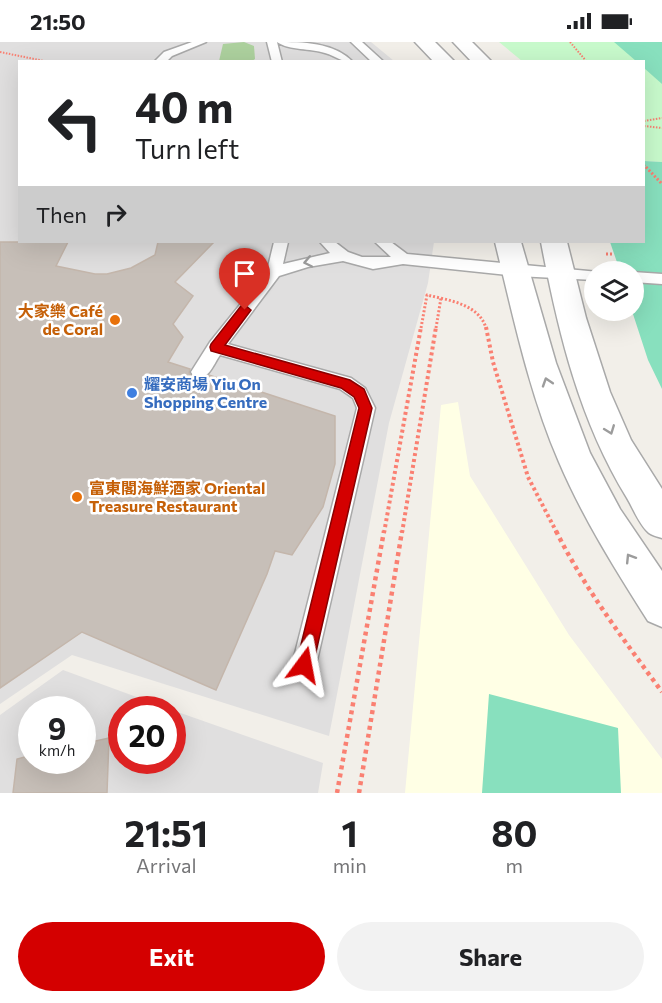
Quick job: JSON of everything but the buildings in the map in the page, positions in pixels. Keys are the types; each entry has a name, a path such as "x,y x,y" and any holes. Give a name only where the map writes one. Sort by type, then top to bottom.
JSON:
{"street":[{"path":"424,42 444,60"},
{"path":"462,42 481,60"},
{"path":"508,243 518,271 541,363 575,459 607,522 662,607"},
{"path":"554,243 573,327 614,441 638,485 662,520"}],"lane":[{"path":"161,60 168,54 201,42"},
{"path":"272,42 276,60"},
{"path":"282,42 298,49 315,48 338,53 346,60"},
{"path":"356,42 371,58"},
{"path":"315,48 320,60"},
{"path":"200,372 216,347 274,272 281,243"},
{"path":"328,243 343,256 366,263 386,265 404,259 518,271 584,275"},
{"path":"383,243 404,259"},
{"path":"274,272 307,262 343,256"},
{"path":"644,277 660,278"},
{"path":"216,347 345,383 359,393 366,408 304,665"}],"path":[{"path":"570,42 585,60"},
{"path":"0,52 39,60"},
{"path":"645,121 662,118"},
{"path":"645,126 662,129"},
{"path":"645,166 662,184"},
{"path":"337,793 427,295 467,307 485,324 528,477 581,575 612,624 662,692"},
{"path":"359,793 441,298"}],"shaded area":[{"path":"0,42 371,42 393,60 18,60 18,243 434,243 428,283 389,423 329,736 72,655 0,704"},
{"path":"458,402 470,476 569,635 662,759 662,793 405,793 441,405"},
{"path":"63,670 134,696 108,696 108,774 186,774 186,715 323,763 318,793 0,793 0,715 18,702 18,774 96,774 96,696 27,696"}],"green space":[{"path":"244,42 254,46 255,59 219,60 223,44"},
{"path":"499,42 662,42 662,162 645,161 645,60 521,60"},
{"path":"614,42 662,42 662,84 645,69 645,60 635,60"},
{"path":"645,161 662,162 662,389 648,360 635,321 644,321 644,261 617,261 610,243 645,243"},
{"path":"489,694 618,728 621,793 482,793"}],"place":[{"name":"大家樂 Café de Coral","path":"115,320"},
{"name":"耀安商場 Yiu On Shopping Centre","path":"132,393"},
{"name":"富東閣海鮮酒家 Oriental Treasure Restaurant","path":"77,497"}],"route":[{"path":"245,310 216,347 345,383 359,393 366,408 304,665"}]}
